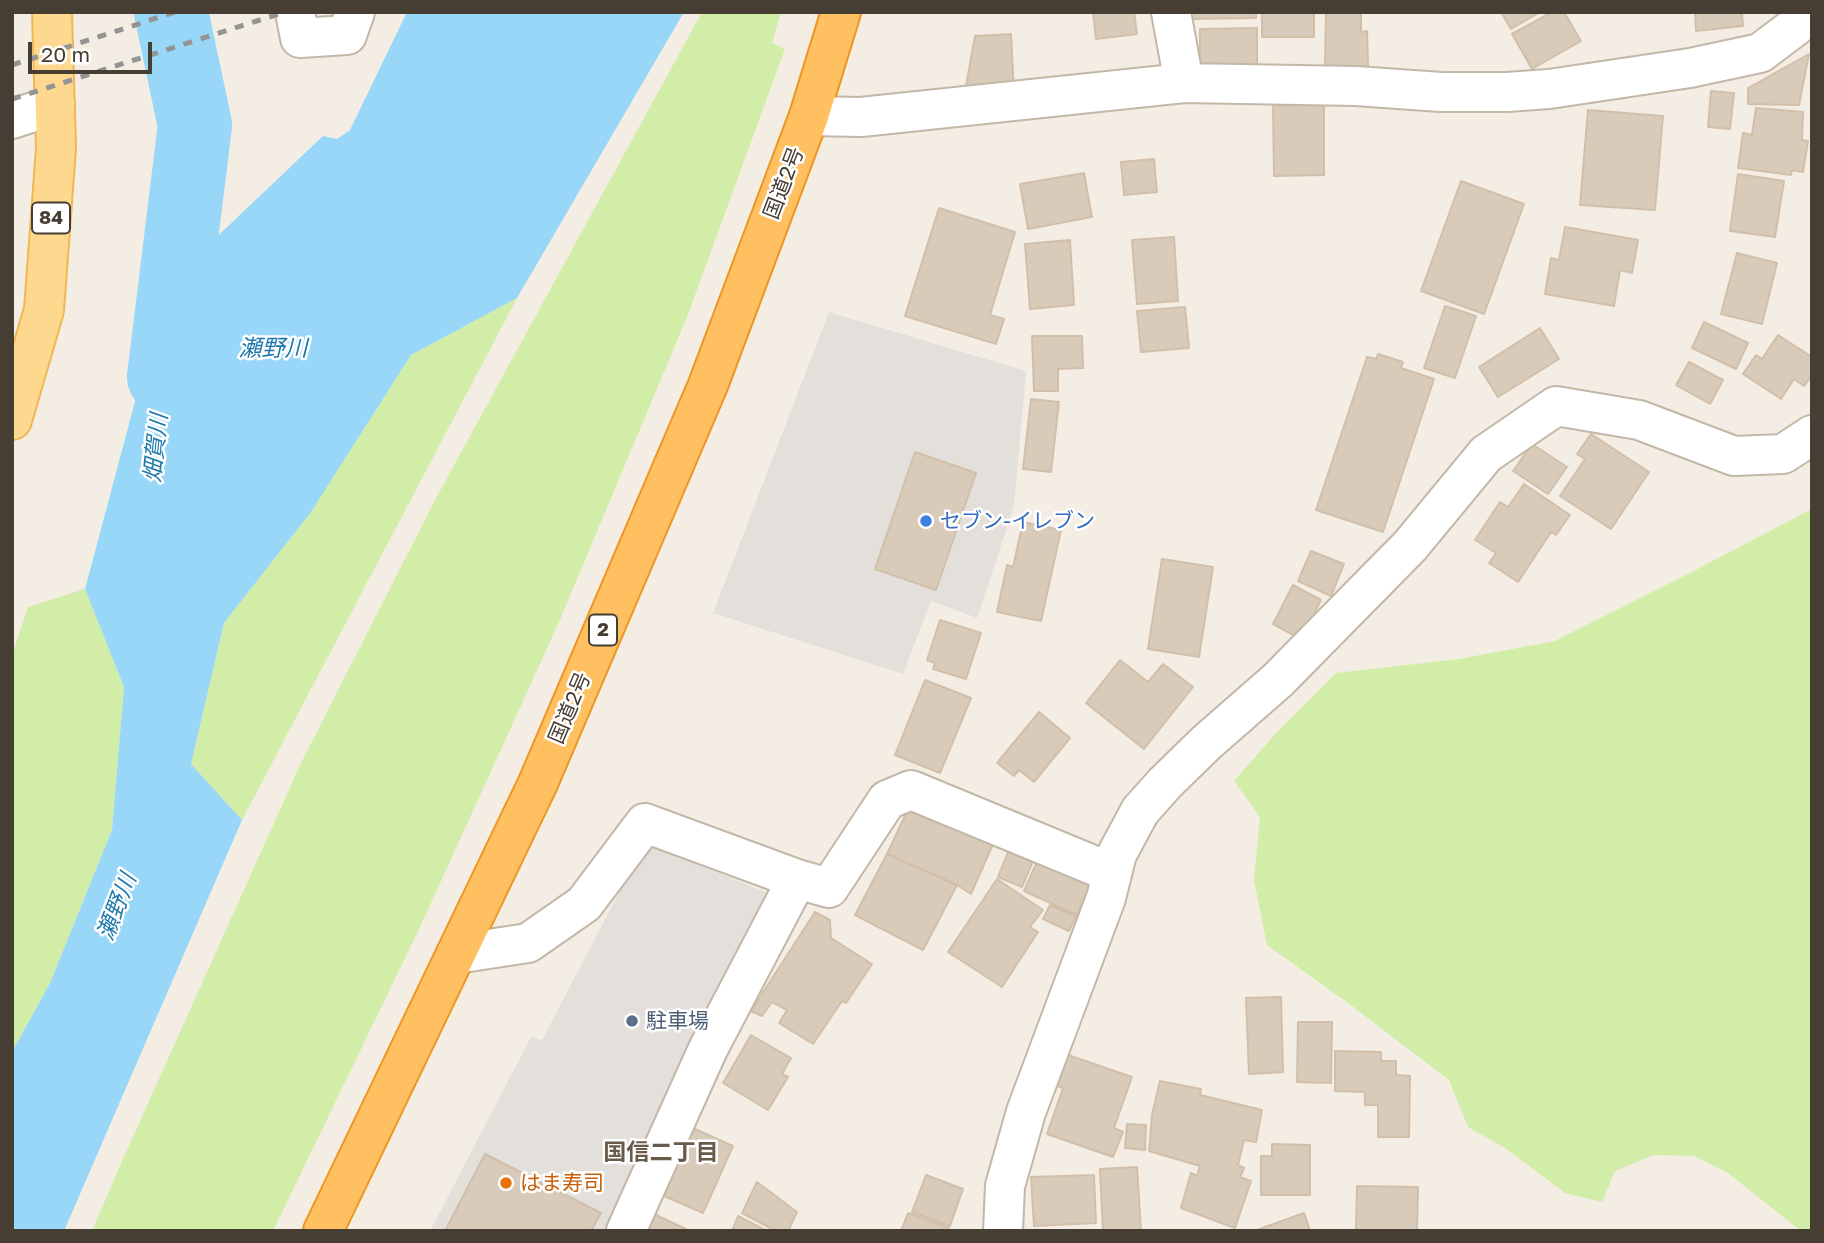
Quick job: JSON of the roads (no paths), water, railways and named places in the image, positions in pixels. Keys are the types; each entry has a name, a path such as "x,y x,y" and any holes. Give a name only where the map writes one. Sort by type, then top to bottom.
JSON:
{"highway":[{"name":"国道2号","path":"323,1231 538,783 708,385 809,116 841,12"}],"main road":[{"name":"84","path":"12,420 44,310 56,148 52,12"}],"street":[{"path":"295,12 300,38 347,35 355,12"},
{"path":"1171,12 1184,83"},
{"path":"809,116 861,117 1184,83 1356,86 1441,92 1549,89 1690,68 1760,53 1796,26 1805,12"},
{"path":"12,119 55,105"},
{"path":"1003,1231 1005,1186 1026,1112 1106,898 1116,854 1140,811 1206,743 1278,680 1410,546 1486,454 1556,406 1639,420 1734,456 1783,454 1812,435"},
{"path":"456,954 528,943 540,936 584,904 645,823 797,880 829,888 887,800 911,790 1112,873"},
{"path":"626,1231 708,1049 797,880"}],"water":[{"name":"瀬野川","path":"407,12 684,12 517,298 411,355 311,512 224,623 191,764 242,820 64,1231 12,1231 12,1052 50,983 112,830 124,687 85,589 166,285 323,136 337,139 350,130"}],"waterway":[{"name":"畑賀川","path":"164,377 195,125 171,12"}],"railway":[{"path":"12,65 175,12"},
{"path":"12,99 285,12"}],"place":[{"name":"セブン-イレブン","path":"926,521"},
{"name":"駐車場","path":"632,1021"},
{"name":"はま寿司","path":"506,1183"}],"district":[{"name":"国信二丁目","path":"661,1153"}]}
